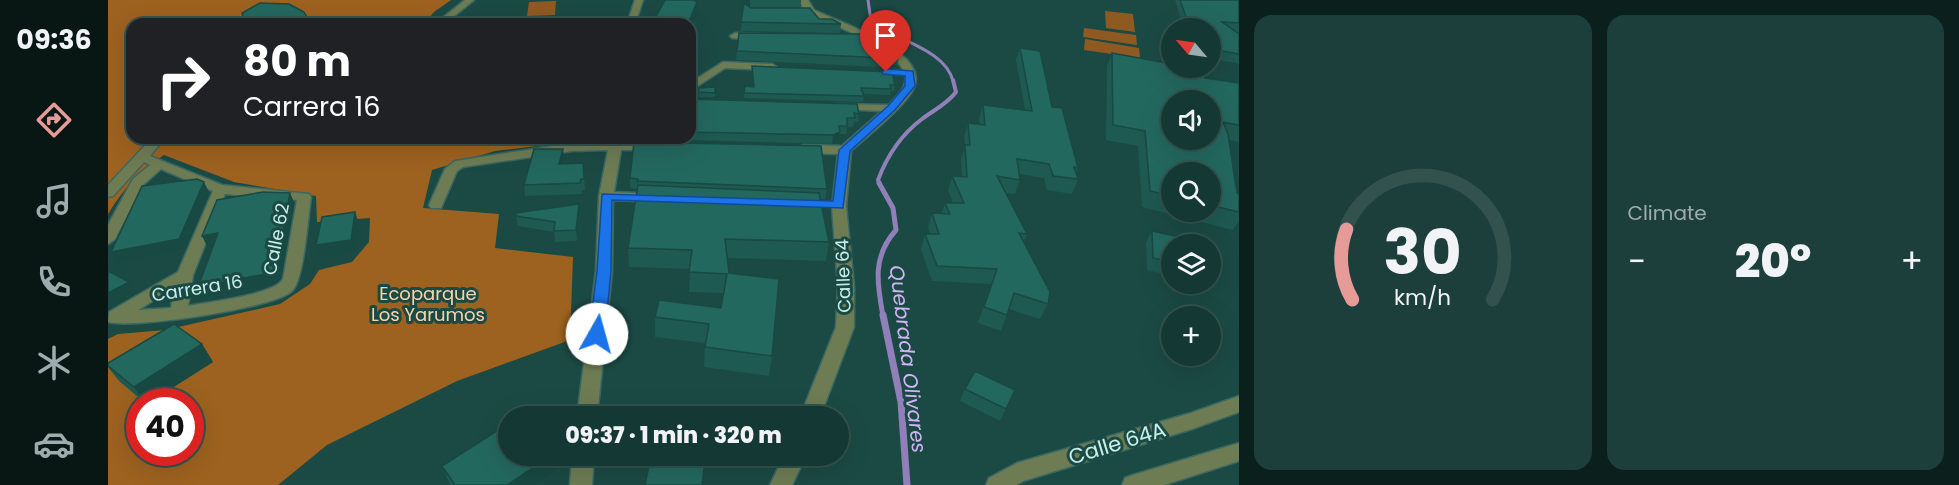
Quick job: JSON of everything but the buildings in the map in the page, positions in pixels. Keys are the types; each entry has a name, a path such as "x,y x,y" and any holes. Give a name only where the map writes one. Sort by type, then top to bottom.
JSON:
{"street":[{"path":"447,18 470,0"},
{"path":"633,18 639,0"},
{"path":"788,149 845,150 892,108 910,86 904,73 904,61 889,49 805,8"},
{"path":"735,36 769,37"},
{"path":"848,39 871,40"},
{"path":"696,84 723,65 781,68"},
{"path":"820,106 892,108"},
{"path":"108,193 154,144"},
{"path":"436,205 451,169 460,164 592,144"},
{"path":"588,406 604,271 606,196 618,144"},
{"path":"648,144 662,146"},
{"name":"Calle 64","path":"814,406 845,327 846,287 833,205 845,150"},
{"path":"142,157 220,189 185,275 178,314"},
{"path":"108,239 138,182 159,164"},
{"name":"Calle 62","path":"220,189 304,197 291,279 286,288"},
{"path":"606,196 676,199"},
{"name":"Carrera 16","path":"110,319 185,275"},
{"name":"Carrera 16","path":"110,319 178,314 271,295 286,288"},
{"name":"Calle 64A","path":"997,485 1017,473 1192,421 1239,404"},
{"path":"1133,485 1239,452"},
{"path":"581,485 582,466"},
{"path":"781,485 790,466"}],"shaded area":[{"path":"556,1 555,15 527,16 529,2"},
{"path":"1105,11 1133,14 1135,32 1106,28"},
{"path":"1084,28 1136,35 1137,45 1083,37"},
{"path":"1085,39 1139,48 1140,58 1084,50"}],"green space":[{"name":"Ecoparque Los Yarumos","path":"108,0 451,0 429,18 126,18 126,144 553,144 495,151 432,170 423,208 499,214 495,248 573,257 570,340 457,381 327,445 278,485 108,485 108,339 118,334 165,330 280,304 310,284 319,270 352,262 369,242 370,218 317,222 316,196 234,182 164,155 133,181 108,214"}],"waterway":[{"name":"Quebrada Olivares","path":"868,0 871,21 930,53 948,70 953,81"},
{"name":"Quebrada Olivares","path":"880,184 878,180 882,171 902,139 915,125 956,92 953,80"},
{"name":"Quebrada Olivares","path":"879,183 893,208 896,230 883,250 878,271 883,316"},
{"name":"Quebrada Olivares","path":"883,315 901,402 907,485"}],"route":[{"path":"597,334 604,271 606,196 839,206 845,150 892,108 910,86 909,73 886,72"}]}
